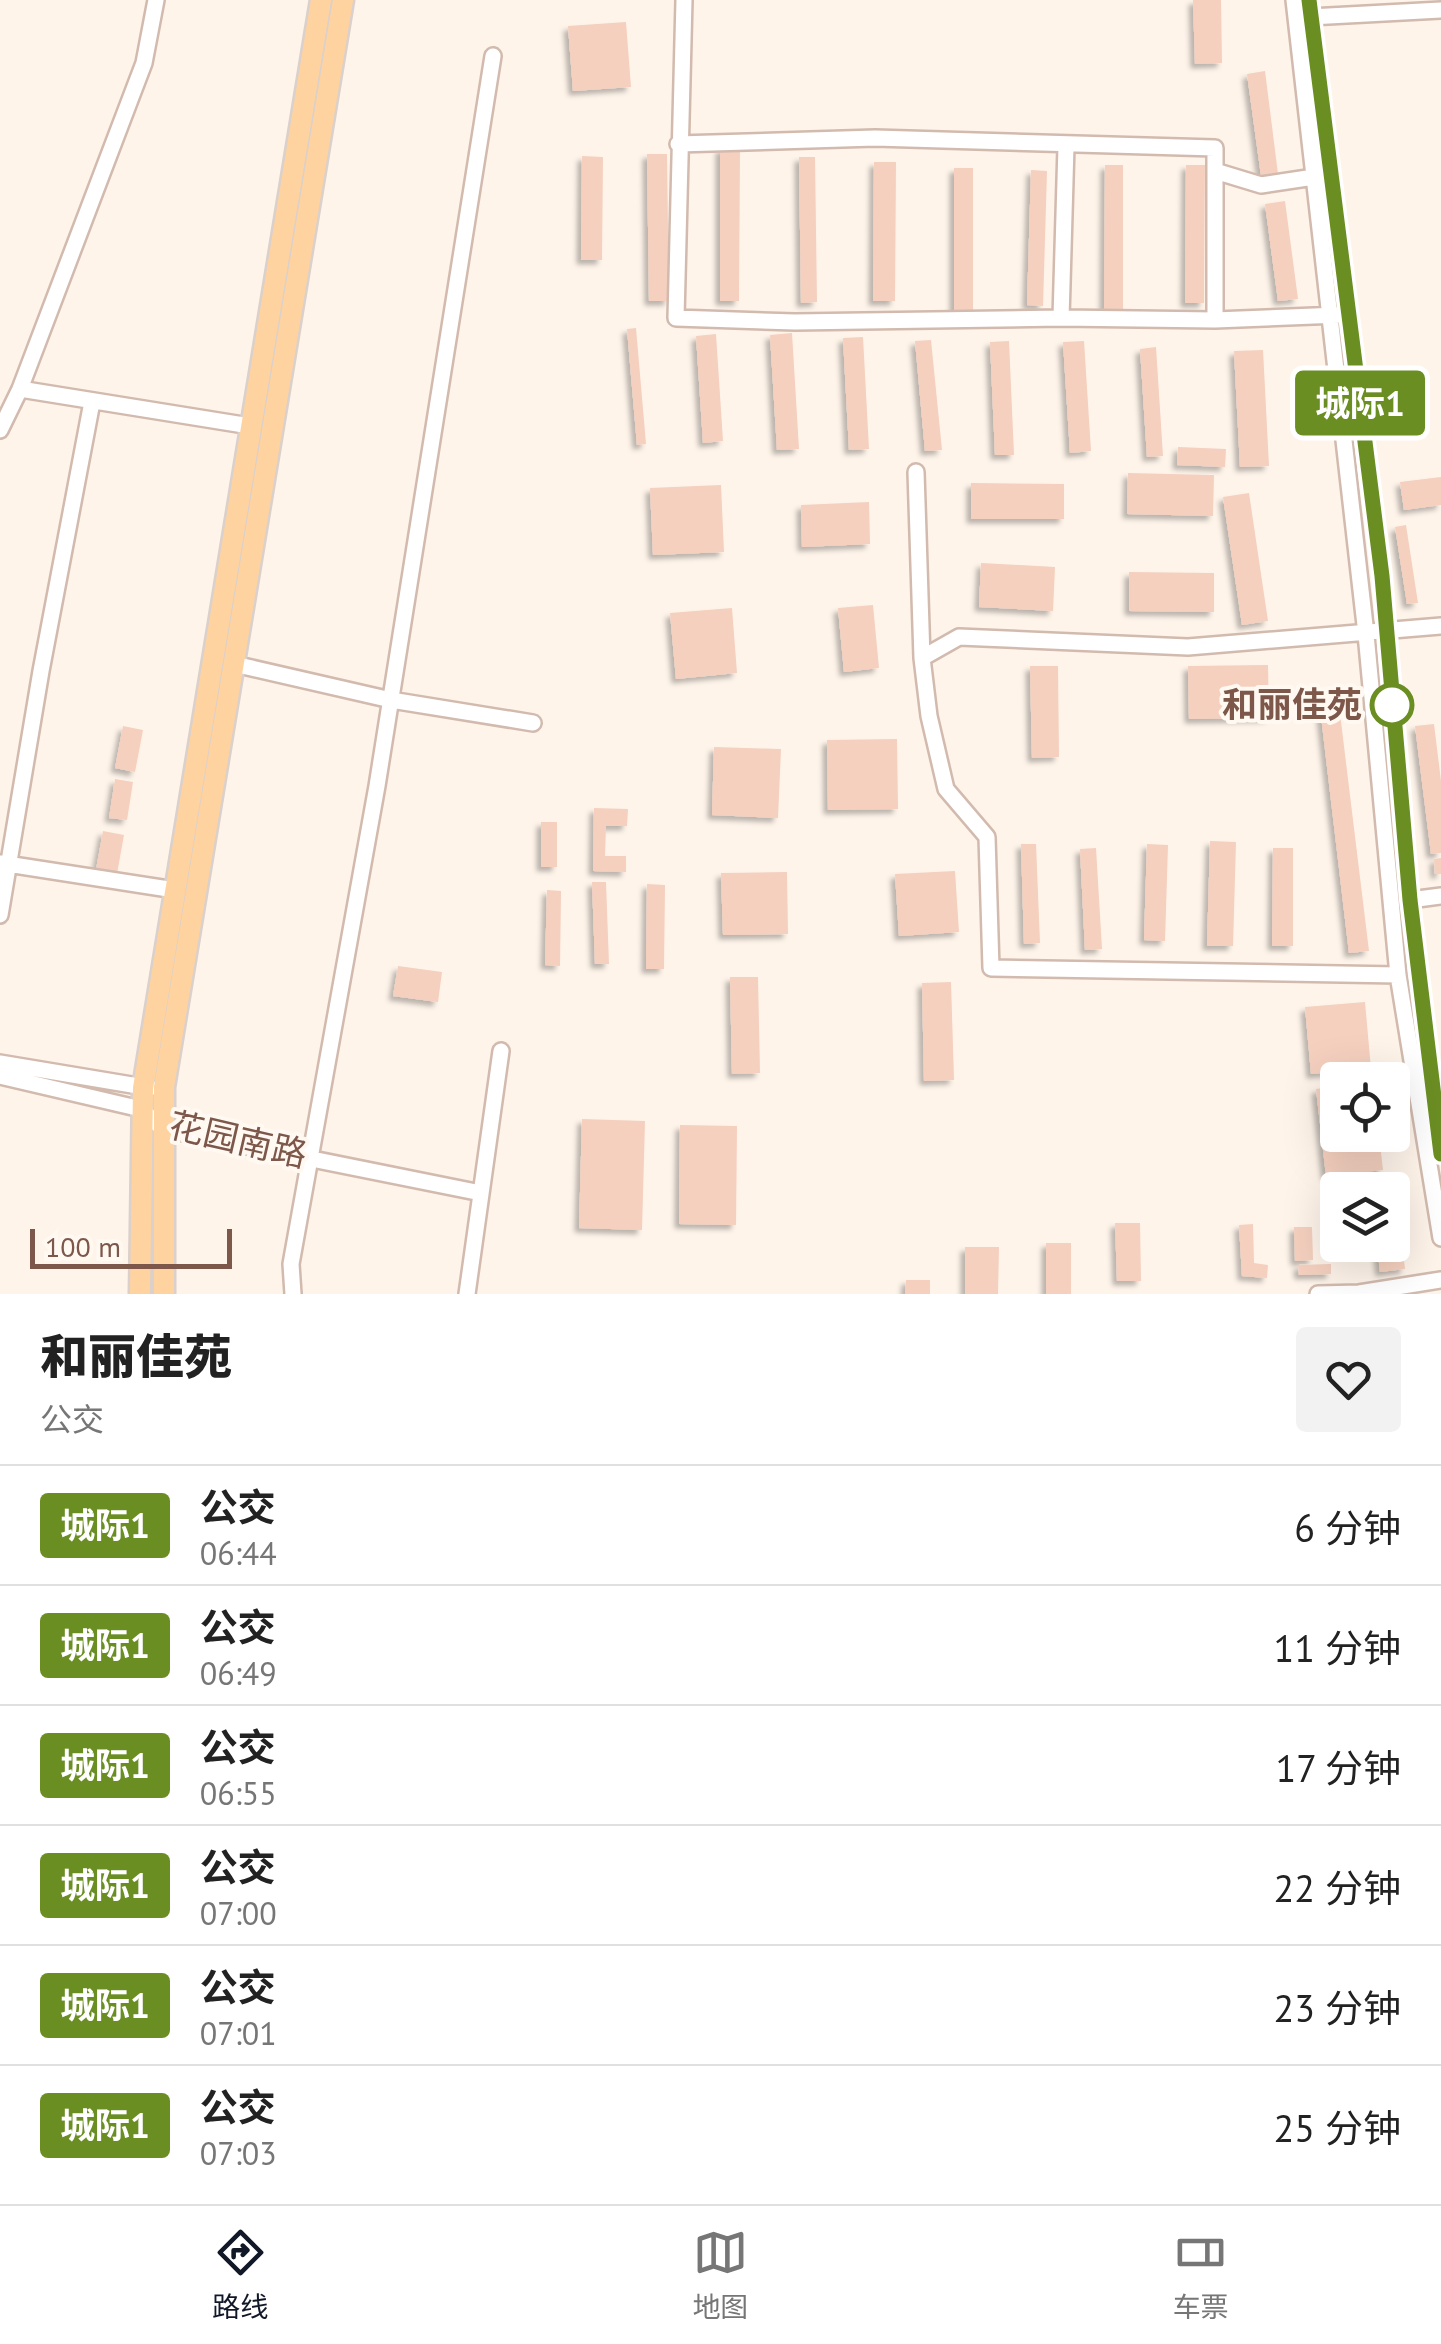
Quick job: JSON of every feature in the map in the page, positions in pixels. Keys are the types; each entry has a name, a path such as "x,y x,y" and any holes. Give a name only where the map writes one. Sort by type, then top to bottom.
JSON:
{"main road":[{"path":"140,1294 149,1095 175,890 321,0"},
{"path":"164,1294 163,1129 149,1095 234,664 343,0"}],"street":[{"path":"0,430 20,389 144,62 156,0"},
{"path":"684,0 676,318 796,322 1215,320 1340,315"},
{"path":"1294,0 1314,177 1382,576 1410,900 1441,1154"},
{"path":"1441,10 1310,8 1398,975 1441,1238"},
{"path":"293,1294 291,1264 391,700 493,56"},
{"path":"678,144 876,138 1215,148 1215,320"},
{"path":"1061,318 1066,146"},
{"path":"1215,171 1261,185 1314,177"},
{"path":"20,389 250,426"},
{"path":"0,916 4,864 92,402"},
{"path":"916,472 922,658 929,716 946,789 987,837 990,968 1398,975"},
{"path":"922,658 959,637 1188,647 1441,626"},
{"path":"234,664 391,700 534,724"},
{"path":"4,864 175,890"},
{"path":"1410,900 1441,896"},
{"path":"466,1294 501,1051"},
{"name":"花园南路","path":"0,1062 149,1095"},
{"name":"花园南路","path":"0,1076 149,1095"},
{"name":"花园南路","path":"149,1095 163,1129 481,1193"},
{"path":"1318,1294 1441,1280"}],"building":[{"path":"1193,0 1221,0 1222,63 1195,64"},
{"path":"626,22 631,87 573,91 568,26"},
{"path":"1265,71 1278,174 1261,176 1247,74"},
{"path":"720,148 740,148 739,301 720,301"},
{"path":"647,154 667,154 669,301 649,301"},
{"path":"582,156 603,157 602,260 581,260"},
{"path":"799,157 815,157 817,302 801,303"},
{"path":"874,162 896,162 895,301 873,301"},
{"path":"1105,165 1123,165 1123,309 1104,309"},
{"path":"1186,165 1205,165 1204,303 1185,303"},
{"path":"954,168 973,168 973,311 954,311"},
{"path":"1031,170 1047,171 1043,306 1027,305"},
{"path":"1285,201 1298,299 1278,301 1265,204"},
{"path":"636,328 646,444 637,445 627,329"},
{"path":"792,333 799,449 777,450 770,335"},
{"path":"716,334 723,441 703,443 696,336"},
{"path":"863,337 869,449 849,450 843,338"},
{"path":"931,340 942,450 925,451 915,341"},
{"path":"1009,341 1014,455 995,455 990,342"},
{"path":"1084,341 1091,451 1070,453 1063,342"},
{"path":"1156,347 1163,456 1147,457 1140,349"},
{"path":"1263,350 1269,466 1240,467 1234,351"},
{"path":"1178,447 1226,449 1225,467 1177,465"},
{"path":"1128,473 1214,475 1213,516 1127,514"},
{"path":"1441,477 1441,505 1404,510 1400,482"},
{"path":"971,483 1064,484 1064,519 971,519"},
{"path":"721,485 724,552 653,555 650,488"},
{"path":"1249,493 1268,621 1242,625 1223,497"},
{"path":"869,502 870,544 802,547 801,505"},
{"path":"1406,525 1418,603 1407,604 1395,527"},
{"path":"981,563 1055,567 1053,611 979,607"},
{"path":"1129,572 1214,573 1214,612 1129,611"},
{"path":"873,605 879,668 844,672 838,608"},
{"path":"732,608 737,673 676,679 670,613"},
{"path":"1268,665 1269,718 1189,719 1188,666"},
{"path":"1030,666 1058,666 1059,757 1032,758"},
{"path":"1338,697 1369,951 1349,953 1319,699"},
{"path":"1434,724 1441,781 1441,853 1431,854 1415,726"},
{"path":"123,726 143,730 135,772 115,768"},
{"path":"897,739 898,809 828,810 827,740"},
{"path":"714,747 781,749 778,818 712,815"},
{"path":"115,779 133,782 127,820 109,818"},
{"path":"594,808 628,809 627,826 606,826 605,856 626,856 626,872 593,871"},
{"path":"541,822 557,822 557,867 541,867"},
{"path":"103,831 124,835 116,879 95,875"},
{"path":"1210,841 1236,842 1233,946 1207,946"},
{"path":"1021,844 1036,844 1040,943 1024,944"},
{"path":"1147,844 1168,845 1165,941 1144,940"},
{"path":"1096,848 1102,949 1085,950 1080,849"},
{"path":"1273,848 1293,848 1293,946 1272,946"},
{"path":"1441,858 1441,874 1435,874 1434,859"},
{"path":"955,871 959,932 899,936 895,874"},
{"path":"787,872 788,934 723,935 721,873"},
{"path":"592,882 606,882 609,964 595,964"},
{"path":"647,884 665,885 664,969 646,969"},
{"path":"547,890 561,891 560,966 545,965"},
{"path":"398,966 442,972 438,1002 393,996"},
{"path":"730,977 758,977 760,1073 732,1074"},
{"path":"951,982 954,1080 924,1081 922,983"},
{"path":"1365,1002 1370,1062 1320,1062 1320,1073 1311,1074 1305,1007"},
{"path":"1320,1088 1320,1124 1316,1089"},
{"path":"582,1119 645,1121 642,1230 579,1228"},
{"path":"680,1125 737,1126 736,1225 679,1224"},
{"path":"1323,1152 1381,1152 1383,1170 1326,1172"},
{"path":"1115,1223 1140,1223 1141,1281 1117,1281"},
{"path":"1253,1224 1254,1263 1268,1265 1267,1278 1242,1276 1239,1225"},
{"path":"1294,1227 1312,1227 1313,1260 1295,1261"},
{"path":"1046,1243 1071,1243 1071,1294 1046,1294"},
{"path":"965,1247 999,1247 998,1294 965,1294"},
{"path":"1379,1262 1404,1262 1405,1269 1380,1272"},
{"path":"1331,1264 1331,1274 1299,1275 1298,1265"},
{"path":"906,1280 930,1280 930,1294 905,1294"}],"bus line":[{"name":"城际1","path":"1309,0 1382,576 1410,900 1441,1154"}],"place":[{"name":"和丽佳苑","path":"1392,705"}]}
